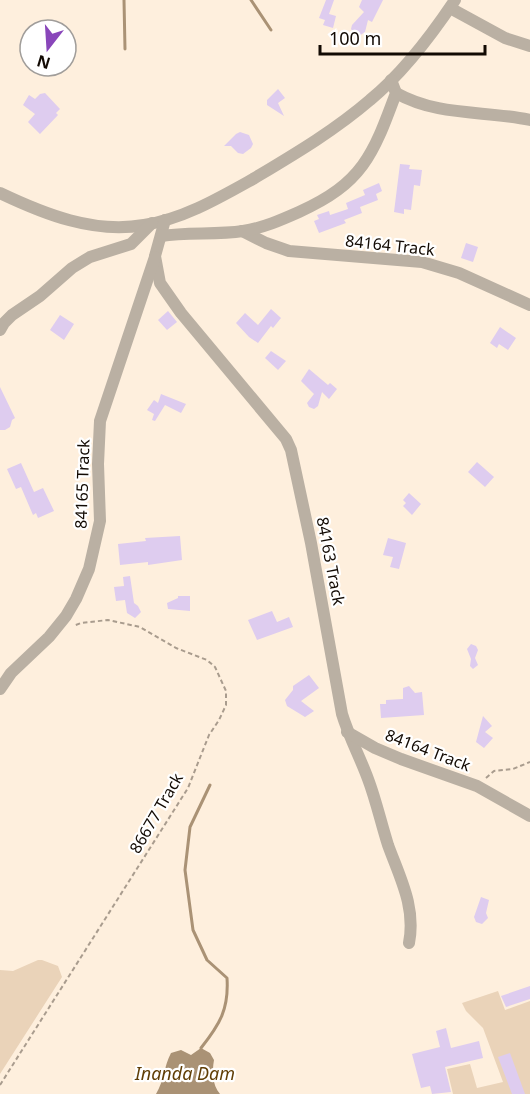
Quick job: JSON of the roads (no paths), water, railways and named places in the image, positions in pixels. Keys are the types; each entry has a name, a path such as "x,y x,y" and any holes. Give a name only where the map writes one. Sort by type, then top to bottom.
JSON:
{"street":[{"path":"0,193 75,223 115,227 165,220 223,196 330,131 371,100 391,81 422,46 453,4 505,38 530,46"},
{"path":"391,81 396,93 443,110 514,116 530,120"},
{"path":"161,236 180,233 242,231 272,224 315,205 342,189 367,161 396,93"},
{"name":"84163 Track","path":"165,220 155,256 160,283 167,296 286,439 291,450 311,543 342,714 347,732 368,779 389,848 409,901 412,921 409,943"},
{"path":"0,330 12,315 40,296 72,268 90,257 131,244 152,223"},
{"name":"84164 Track","path":"242,231 266,243 288,250 422,262 442,267 530,305"},
{"name":"84165 Track","path":"0,689 11,673 49,637 66,616 89,569 100,521 98,464 100,421 155,256"},
{"name":"84164 Track","path":"347,732 401,759 477,786 530,816"}],"water":[{"name":"Inanda Dam","path":"201,1048 210,1053 214,1060 213,1078 220,1094 156,1094 171,1053 181,1050 191,1055"}],"waterway":[{"path":"124,0 125,49"},
{"path":"251,0 271,30"},
{"path":"201,1048 222,1016 227,989 227,978 207,960 193,930 185,870 190,827 210,785"}]}
